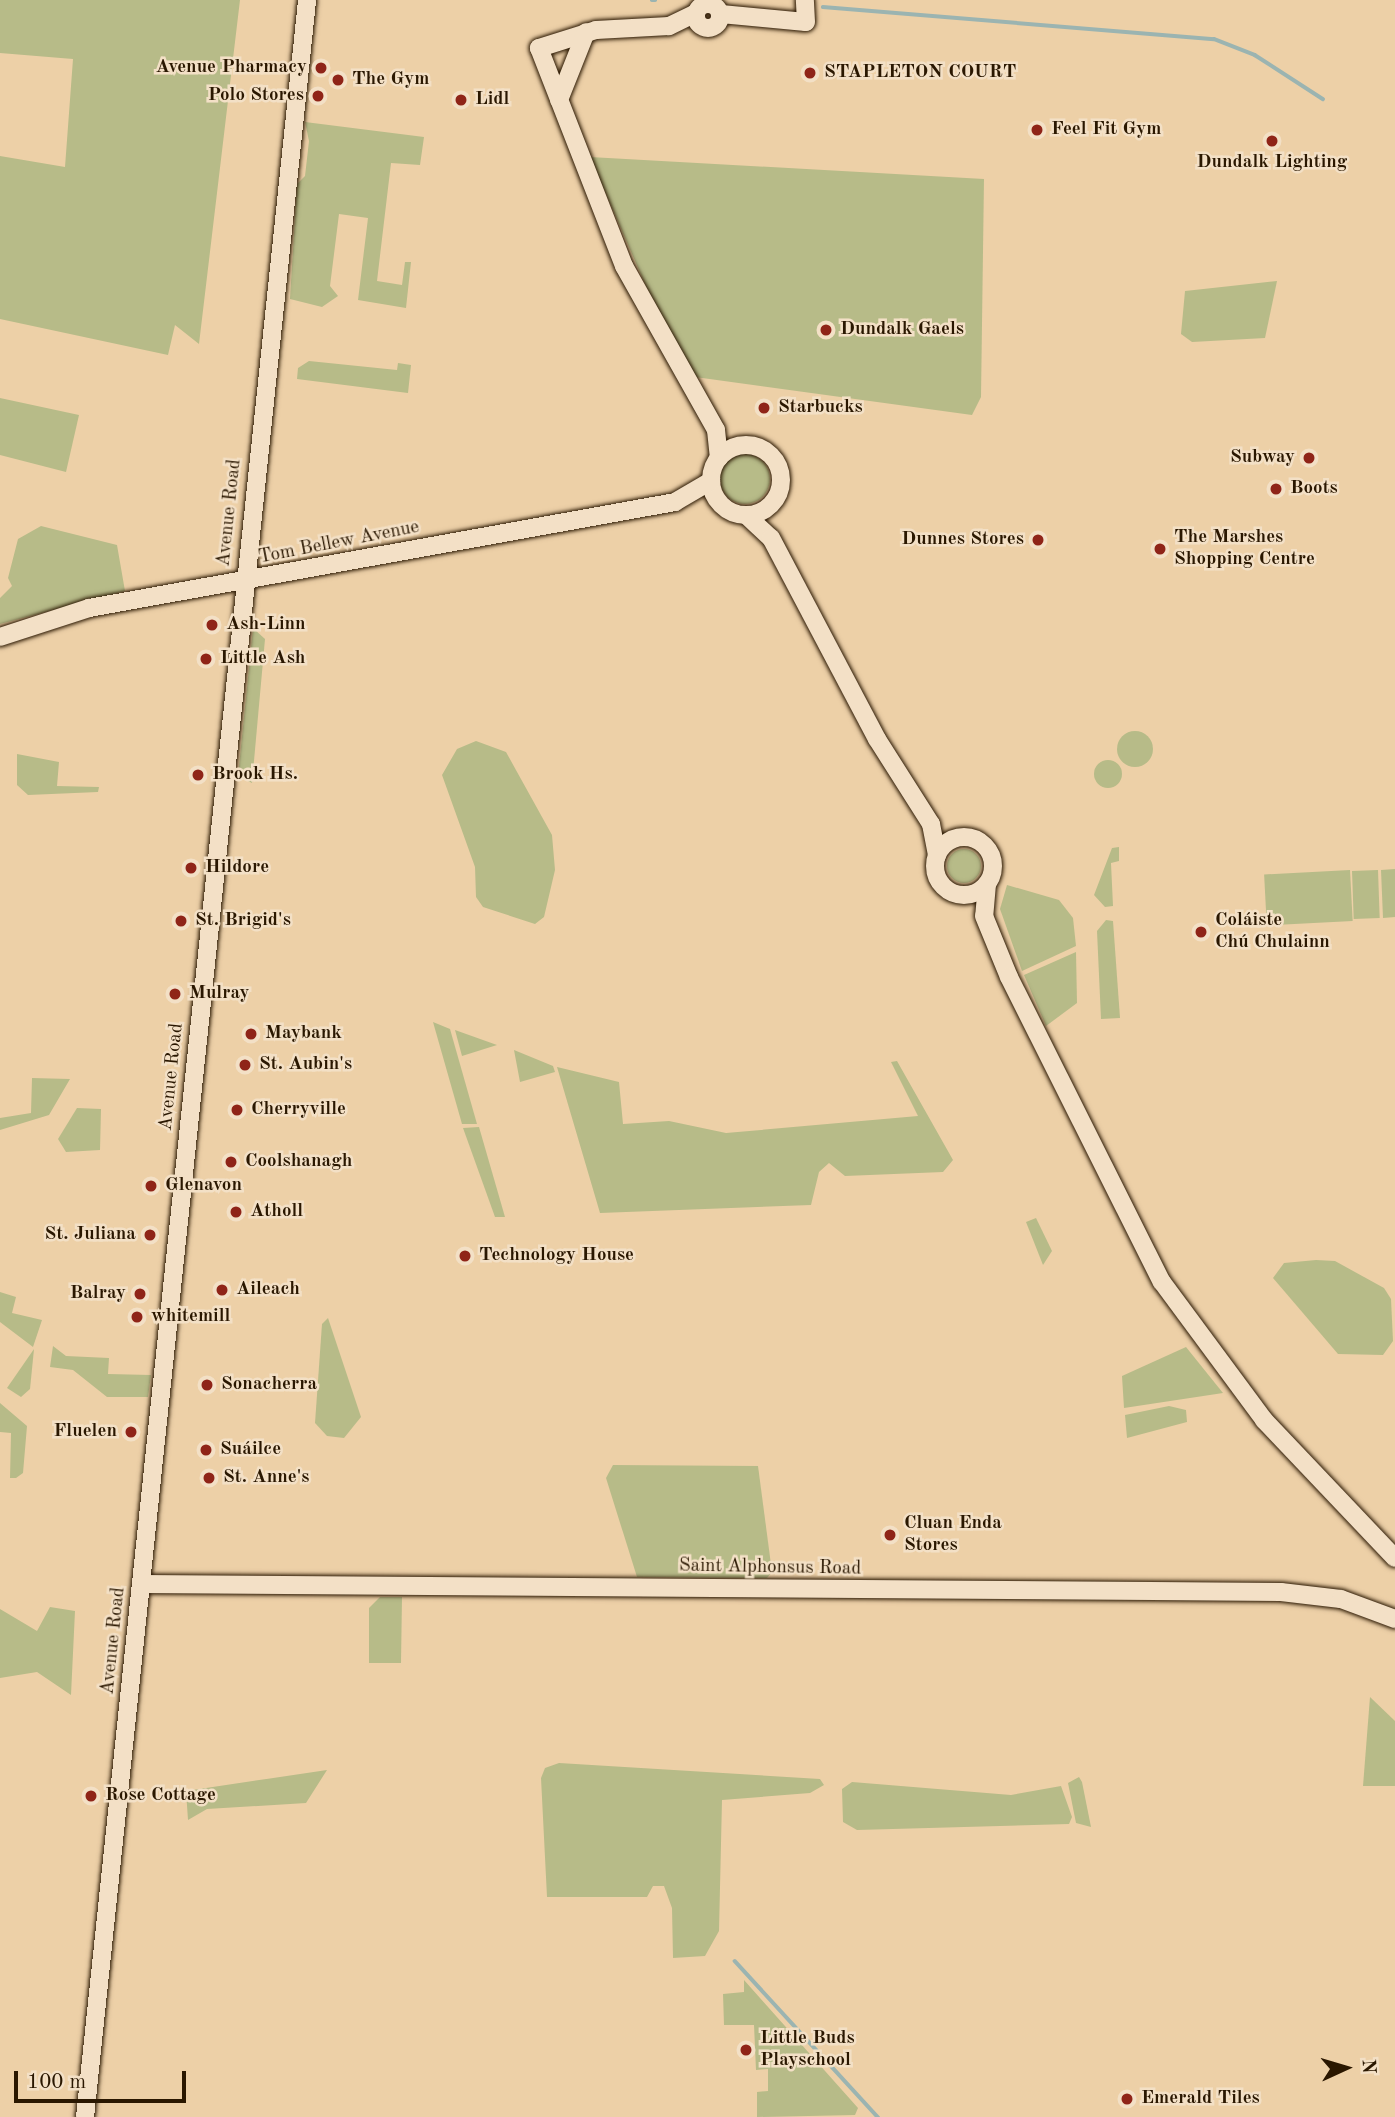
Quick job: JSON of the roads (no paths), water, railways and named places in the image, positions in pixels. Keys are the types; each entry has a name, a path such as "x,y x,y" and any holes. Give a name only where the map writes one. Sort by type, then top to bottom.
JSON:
{"street":[{"name":"Avenue Road","path":"85,2117 307,0"},
{"path":"805,0 806,22 721,14 710,3 700,20 669,26 586,32 539,48 624,266 716,430 719,458 711,481 720,504 746,515 771,538 877,739 931,824 939,882 963,895 984,916 1049,1068 1162,1282 1264,1420 1395,1558"},
{"path":"559,102 586,32"},
{"path":"716,430 740,446 760,448 778,467 780,485 769,506 771,538"},
{"path":"719,458 740,446"},
{"name":"Tom Bellew Avenue","path":"689,498 711,481"},
{"name":"Tom Bellew Avenue","path":"0,638 57,615 689,498 720,504"},
{"path":"746,515 769,506"},
{"path":"931,824 956,837 987,848 993,864 987,884 984,916"},
{"path":"937,855 956,837"},
{"path":"963,895 987,884"},
{"name":"Saint Alphonsus Road","path":"141,1584 1281,1592 1340,1599 1395,1619"}],"waterway":[{"path":"823,7 1214,39 1255,55 1323,99"},
{"path":"735,1961 878,2117"}],"place":[{"name":"Avenue Pharmacy","path":"321,68"},
{"name":"STAPLETON COURT","path":"810,73"},
{"name":"The Gym","path":"338,80"},
{"name":"Polo Stores","path":"318,96"},
{"name":"Lidl","path":"461,100"},
{"name":"Feel Fit Gym","path":"1037,130"},
{"name":"Dundalk Lighting","path":"1272,141"},
{"name":"Dundalk Gaels","path":"826,330"},
{"name":"Starbucks","path":"764,408"},
{"name":"Subway","path":"1309,458"},
{"name":"Boots","path":"1276,489"},
{"name":"Dunnes Stores","path":"1038,540"},
{"name":"The Marshes Shopping Centre","path":"1160,549"},
{"name":"Ash-Linn","path":"212,625"},
{"name":"Little Ash","path":"206,659"},
{"name":"Brook Hs.","path":"198,775"},
{"name":"Hildore","path":"191,868"},
{"name":"St. Brigid's","path":"181,921"},
{"name":"Coláiste Chú Chulainn","path":"1201,932"},
{"name":"Mulray","path":"175,994"},
{"name":"Maybank","path":"251,1034"},
{"name":"St. Aubin's","path":"245,1065"},
{"name":"Cherryville","path":"237,1110"},
{"name":"Coolshanagh","path":"231,1162"},
{"name":"Glenavon","path":"151,1186"},
{"name":"Atholl","path":"236,1212"},
{"name":"St. Juliana","path":"150,1235"},
{"name":"Technology House","path":"465,1256"},
{"name":"Aileach","path":"222,1290"},
{"name":"Balray","path":"140,1294"},
{"name":"whitemill","path":"137,1317"},
{"name":"Sonacherra","path":"207,1385"},
{"name":"Fluelen","path":"131,1432"},
{"name":"Suáilce","path":"206,1450"},
{"name":"St. Anne's","path":"209,1478"},
{"name":"Cluan Enda Stores","path":"890,1535"},
{"name":"Rose Cottage","path":"91,1796"},
{"name":"Little Buds Playschool","path":"746,2050"},
{"name":"Emerald Tiles","path":"1127,2099"}]}
